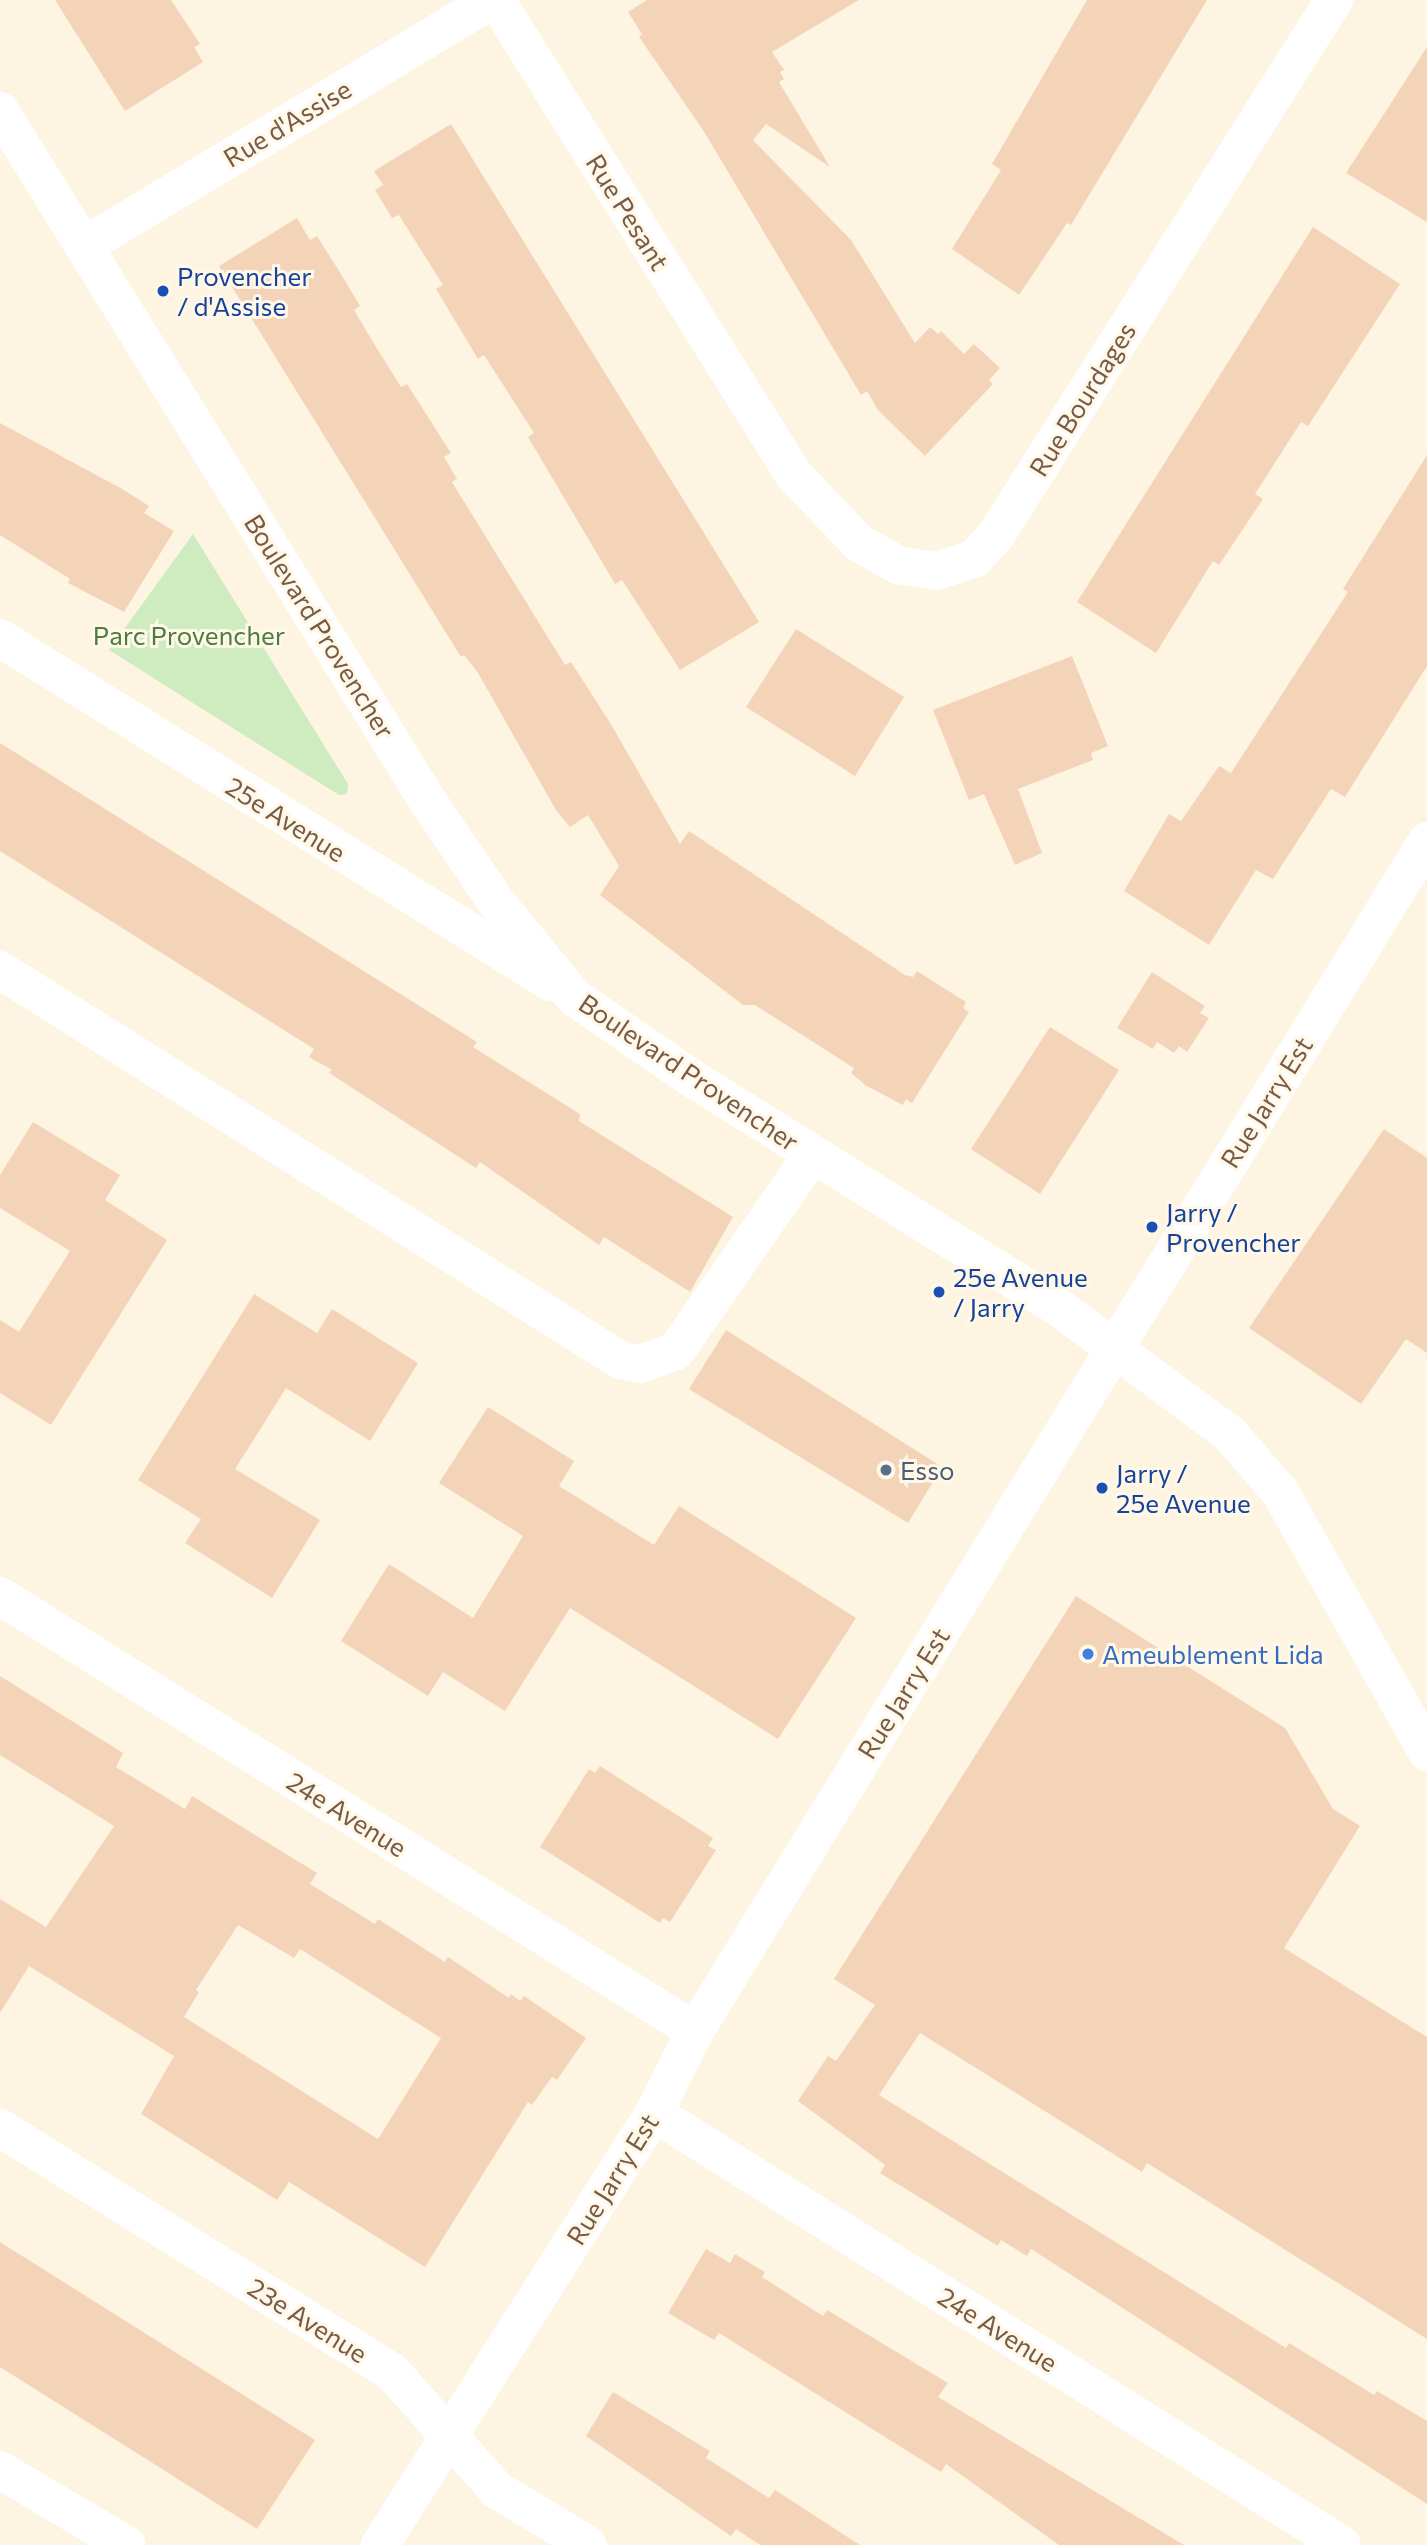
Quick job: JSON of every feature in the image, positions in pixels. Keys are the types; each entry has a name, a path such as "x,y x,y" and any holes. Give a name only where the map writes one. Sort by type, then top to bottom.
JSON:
{"street":[{"name":"Rue d'Assise","path":"84,246 491,0"},
{"name":"Rue Pesant","path":"496,0 760,424"},
{"name":"Rue Bourdages","path":"760,424 794,475 859,542 898,565 936,571 974,559 996,535 1334,0"},
{"name":"Boulevard Provencher","path":"0,111 429,803 497,903 574,997 1115,1348 1210,1418 1258,1462 1321,1560 1427,1752"},
{"name":"25e Avenue","path":"0,638 574,997"},
{"name":"Rue Jarry Est","path":"380,2545 654,2113 695,2031 1427,841"},
{"path":"0,970 620,1360 640,1364 676,1352 691,1335 813,1154"},
{"name":"24e Avenue","path":"0,1596 695,2031"},
{"name":"24e Avenue","path":"654,2113 1342,2545"},
{"name":"23e Avenue","path":"0,2128 392,2372 447,2438 497,2490 588,2545"},
{"path":"0,2470 127,2545"}],"green space":[{"name":"Parc Provencher","path":"193,534 348,784 347,794 339,795 109,650"}],"building":[{"path":"55,0 171,0 200,44 194,47 203,62 125,111"},
{"path":"647,0 859,0 772,52 784,70 780,72 784,79 779,82 830,167 766,124 753,140 851,240 915,343 930,327 938,334 941,331 964,354 974,344 1000,368 989,380 993,384 925,456 878,410 867,391 861,395 703,130 639,37 642,34 628,12"},
{"path":"1087,0 1207,0 1071,225 1067,223 1019,295 952,249 1001,170 992,164"},
{"path":"1427,47 1427,222 1346,173"},
{"path":"451,124 759,622 680,670 622,580 615,584 528,437 534,433 484,355 478,359 436,289 443,285 399,215 392,218 375,190 383,185 374,171"},
{"path":"297,218 310,240 317,236 360,306 354,310 373,342 401,387 407,384 451,453 444,457 457,479 452,482 565,665 571,662 609,721 680,844 689,831 905,975 913,977 917,971 966,1002 963,1008 969,1012 912,1103 906,1099 903,1105 865,1085 851,1073 854,1068 755,1005 743,1005 600,895 619,866 588,815 570,827 556,810 478,673 464,655 461,657 219,266"},
{"path":"1313,227 1400,284 1308,426 1301,422 1255,494 1263,499 1219,565 1213,561 1156,653 1077,602"},
{"path":"0,423 124,490 149,506 144,513 174,531 124,612 68,583 70,579 0,535"},
{"path":"1427,455 1427,666 1345,797 1331,789 1273,879 1256,870 1209,945 1124,891 1169,814 1181,821 1219,766 1231,773 1348,592 1343,589"},
{"path":"796,629 904,697 855,776 746,707"},
{"path":"1072,656 1108,746 1091,753 1093,760 1018,789 1042,853 1015,865 984,794 969,800 933,710"},
{"path":"0,743 477,1042 473,1047 580,1114 579,1121 733,1217 690,1292 604,1237 599,1245 480,1162 476,1168 329,1073 332,1070 309,1057 314,1049 0,851"},
{"path":"1152,972 1205,1006 1200,1013 1209,1018 1187,1052 1179,1046 1174,1053 1157,1042 1153,1049 1117,1028"},
{"path":"1050,1027 1119,1070 1040,1194 971,1149"},
{"path":"33,1122 120,1175 105,1200 167,1240 51,1425 0,1393 0,1320 19,1332 70,1251 0,1208 0,1175"},
{"path":"1384,1129 1427,1158 1427,1353 1406,1339 1361,1404 1249,1328"},
{"path":"254,1294 317,1333 332,1309 418,1363 370,1441 286,1388 235,1469 320,1520 272,1598 185,1543 201,1519 138,1480"},
{"path":"726,1330 942,1467 908,1523 689,1389"},
{"path":"488,1407 574,1461 559,1486 654,1545 679,1506 856,1618 778,1739 570,1608 505,1711 443,1672 428,1696 341,1641 389,1564 473,1618 523,1536 439,1483"},
{"path":"1076,1596 1285,1728 1333,1809 1360,1826 1284,1948 1427,2037 1427,2339 1147,2163 1142,2172 920,2033 879,2095 1286,2348 1289,2343 1374,2395 1377,2391 1427,2421 1427,2504 1031,2249 1027,2256 1001,2240 998,2246 880,2173 885,2165 798,2101 828,2056 836,2061 875,2005 834,1979"},
{"path":"0,1676 123,1753 116,1767 185,1809 192,1796 317,1873 310,1884 375,1924 378,1919 445,1962 448,1957 509,1998 511,1994 520,2001 524,1996 586,2038 557,2080 552,2077 532,2105 528,2102 425,2267 289,2182 277,2200 141,2114 174,2056 29,1966 0,2013 0,1899 46,1927 114,1826 0,1755","holes":["238,1925 294,1958 300,1949 441,2038 378,2139 184,2017 199,1992 196,1990"]},
{"path":"600,1766 713,1838 708,1846 716,1850 670,1922 663,1918 660,1923 540,1847 589,1769 595,1773"},
{"path":"0,2242 315,2440 257,2529 0,2367"},
{"path":"706,2249 730,2263 735,2254 765,2272 762,2277 823,2316 827,2310 948,2383 938,2397 1184,2545 1059,2545 946,2464 941,2472 719,2333 714,2340 668,2313"},
{"path":"613,2392 710,2451 706,2458 769,2498 775,2490 860,2545 760,2545 736,2529 731,2536 586,2436"}],"place":[{"name":"Provencher / d'Assise","path":"163,291"},
{"name":"Jarry / Provencher","path":"1152,1227"},
{"name":"25e Avenue / Jarry","path":"939,1292"},
{"name":"Esso","path":"886,1470"},
{"name":"Jarry / 25e Avenue","path":"1102,1488"},
{"name":"Ameublement Lida","path":"1088,1654"}]}
